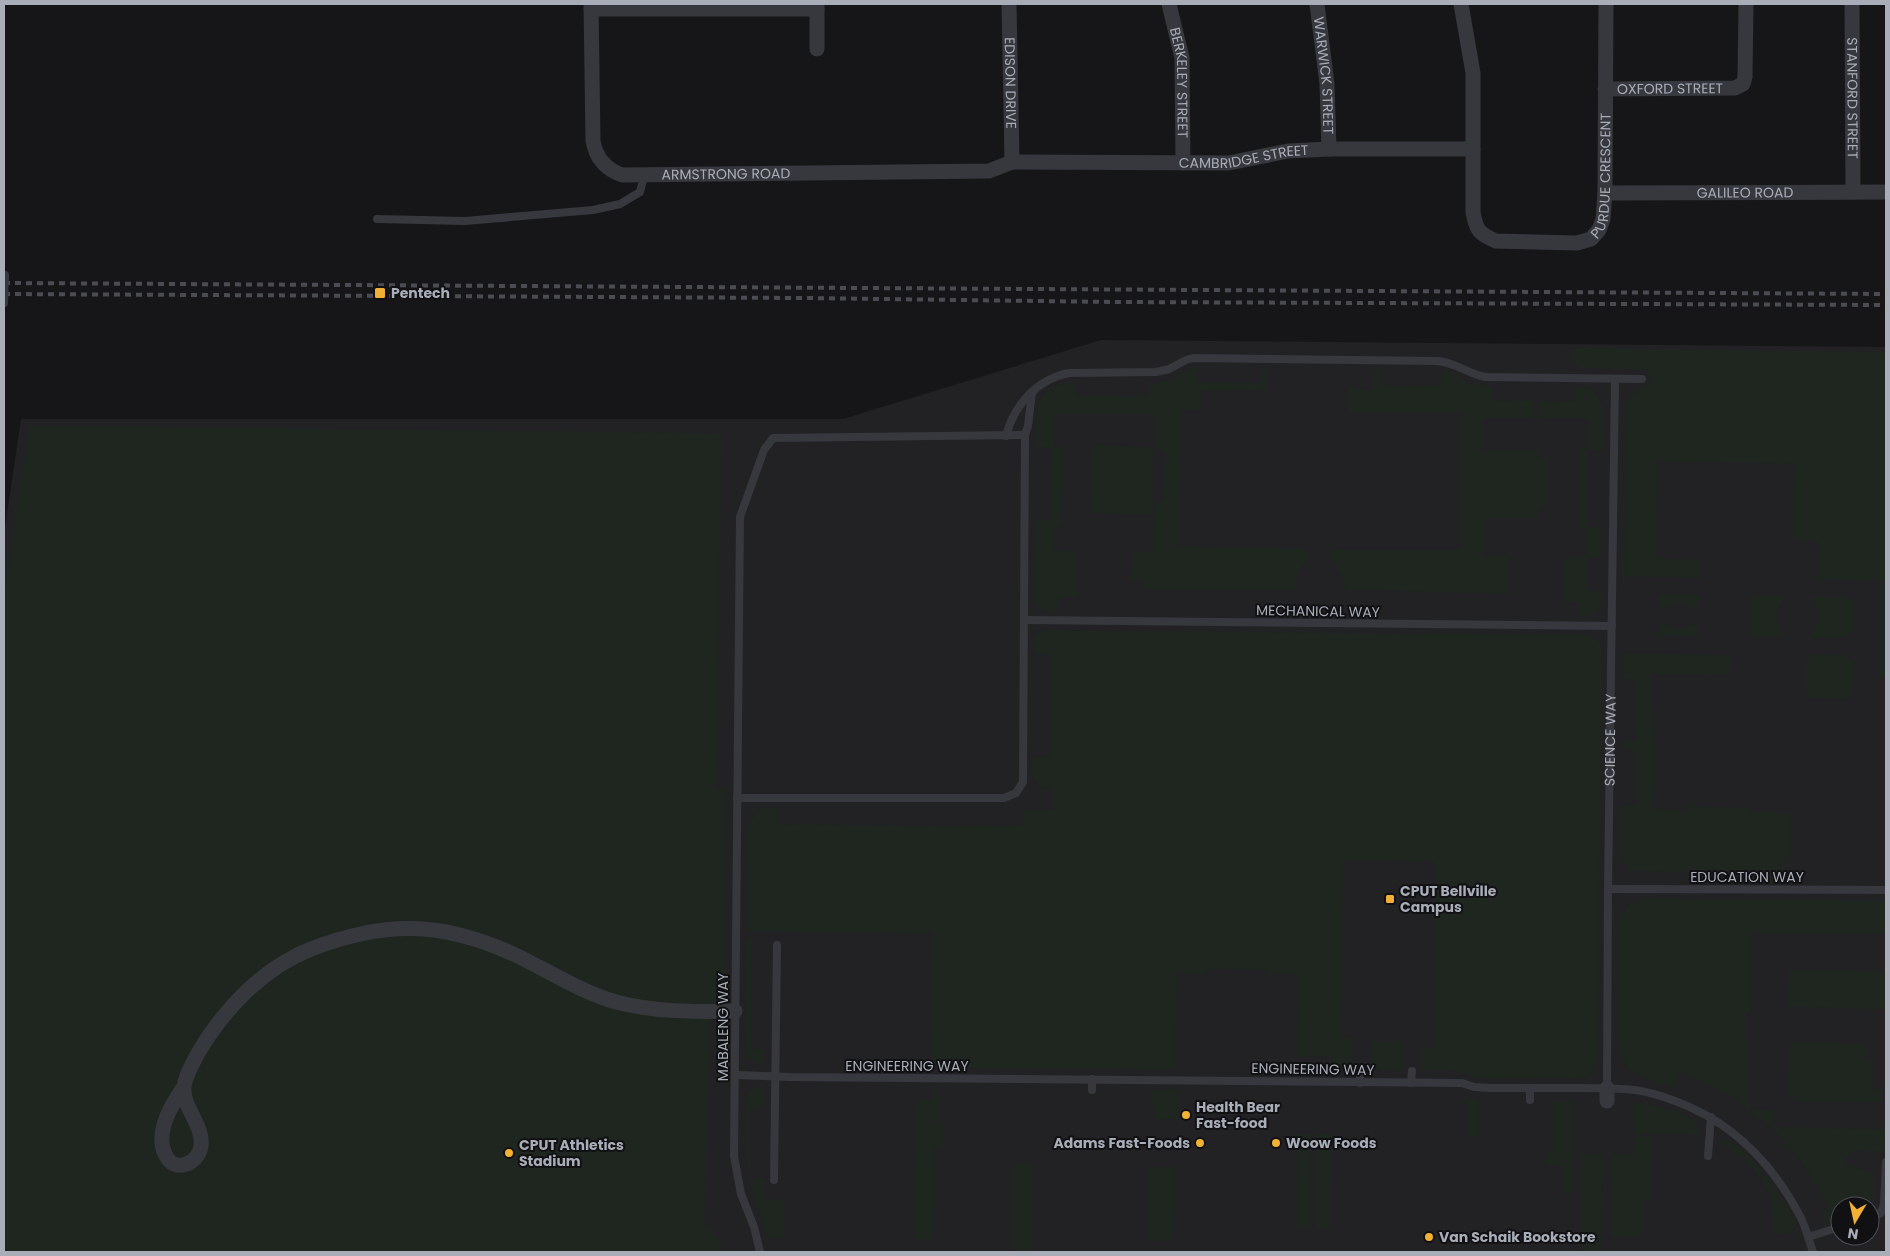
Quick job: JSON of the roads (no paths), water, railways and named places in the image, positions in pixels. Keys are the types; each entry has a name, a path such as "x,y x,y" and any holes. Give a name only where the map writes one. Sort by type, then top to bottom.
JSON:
{"street":[{"name":"EDISON DRIVE","path":"1009,4 1012,162"},
{"name":"BERKELEY STREET","path":"1169,4 1182,58 1183,163"},
{"name":"WARWICK STREET","path":"1317,4 1327,84 1329,149"},
{"name":"PURDUE CRESCENT","path":"1461,4 1473,73 1473,212 1476,227 1484,236 1496,241 1577,243 1591,240 1599,230 1603,219 1605,193 1606,4"},
{"name":"OXFORD STREET","path":"1605,89 1735,88 1743,84 1746,77 1746,4"},
{"name":"STANFORD STREET","path":"1852,4 1853,192"},
{"name":"ARMSTRONG ROAD","path":"590,6 594,148 602,163 614,172 629,176 644,176 989,171 1012,162"},
{"path":"590,6 817,6 817,49"},
{"name":"CAMBRIDGE STREET","path":"1012,162 1229,163 1288,151 1329,149 1473,149"},
{"name":"GALILEO ROAD","path":"1605,193 1886,192"},
{"path":"184,1087 193,1063 207,1038 248,989 271,970 279,964 335,940 384,929 426,928 459,934 511,953 567,983 617,1002 661,1009 735,1011"}],"lane":[{"path":"377,219 465,221 593,210 620,204 640,192 644,176"},
{"path":"4,272 4,302"},
{"path":"1006,436 1014,414 1032,392 1049,379 1058,375 1069,373 1156,372 1169,369 1193,358 1438,361 1460,366 1478,376 1485,377 1642,379"},
{"name":"SCIENCE WAY","path":"1607,1095 1615,379"},
{"path":"737,798 1004,798 1016,793 1023,782 1025,436 1032,392"},
{"name":"MABALENG WAY","path":"760,1252 754,1227 741,1194 734,1156 740,517 764,450 774,438 1025,436"},
{"name":"MECHANICAL WAY","path":"1024,620 1612,626"},
{"name":"EDUCATION WAY","path":"1608,889 1886,890"},
{"path":"774,1180 777,945"},
{"path":"1360,1070 1360,1082"},
{"path":"1411,1083 1412,1071"},
{"name":"ENGINEERING WAY","path":"735,1075 775,1077 1462,1083 1474,1087 1530,1088 1607,1095 1636,1090 1684,1104 1711,1118 1740,1137 1766,1165 1784,1190 1801,1218 1812,1252"},
{"path":"1092,1079 1092,1090"},
{"path":"1216,1080 1216,1090"},
{"path":"1530,1088 1530,1100"},
{"path":"1708,1156 1711,1118"},
{"path":"1880,1213 1884,1204 1886,1162"},
{"path":"1808,1237 1830,1230"}],"railway":[{"path":"4,283 1886,294"},
{"path":"4,294 805,298 1114,302 1886,305"}],"place":[{"name":"Pentech","path":"380,293"},
{"name":"CPUT Bellville Campus","path":"1390,899"},
{"name":"Health Bear Fast-food","path":"1186,1115"},
{"name":"Adams Fast-Foods","path":"1200,1143"},
{"name":"Woow Foods","path":"1276,1143"},
{"name":"CPUT Athletics Stadium","path":"509,1153"},
{"name":"Van Schaik Bookstore","path":"1429,1237"}]}
